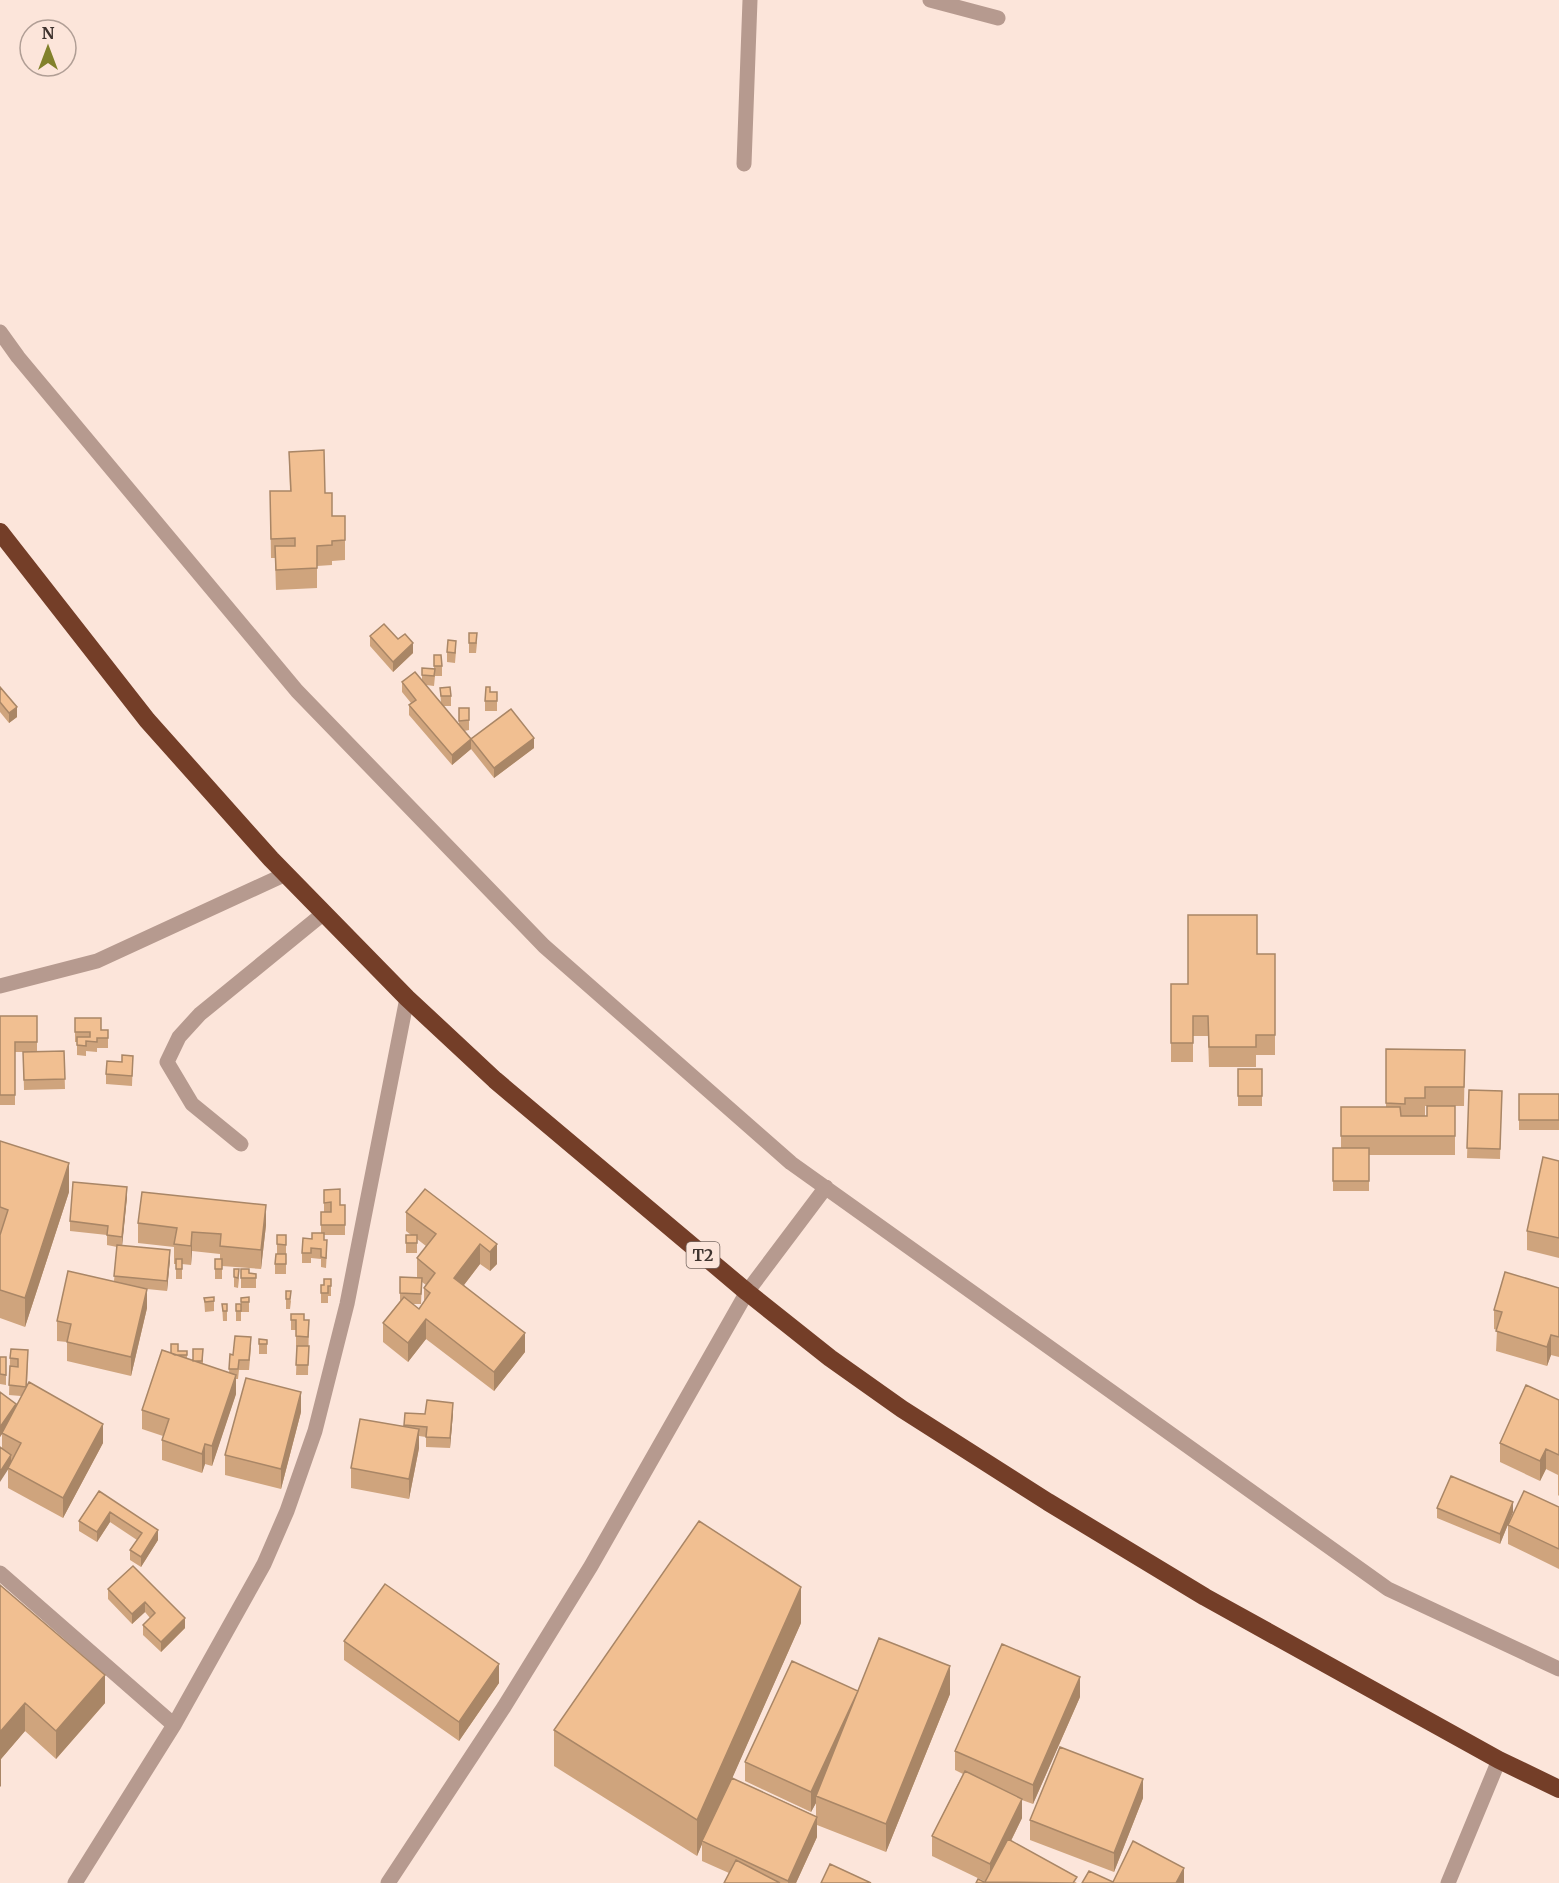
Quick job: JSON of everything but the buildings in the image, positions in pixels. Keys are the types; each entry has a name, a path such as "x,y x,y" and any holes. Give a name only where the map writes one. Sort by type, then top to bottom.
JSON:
{"highway":[{"name":"T2","path":"0,532 147,720 286,874 407,998 495,1080 747,1292 830,1358 902,1409 1048,1502 1205,1597 1499,1760 1559,1789"}],"street":[{"path":"744,164 750,0"},
{"path":"930,0 998,18"},
{"path":"0,332 18,357 297,691 544,946 791,1163 1388,1589 1559,1669"},
{"path":"0,986 97,961 286,874"},
{"path":"242,1144 192,1104 167,1062 179,1037 200,1014 324,913"},
{"path":"75,1883 174,1725 264,1564 287,1511 315,1431 347,1304 407,998"},
{"path":"388,1883 504,1707 591,1566 747,1292 826,1187"},
{"path":"0,1573 174,1725"},
{"path":"1448,1883 1499,1760"}]}
